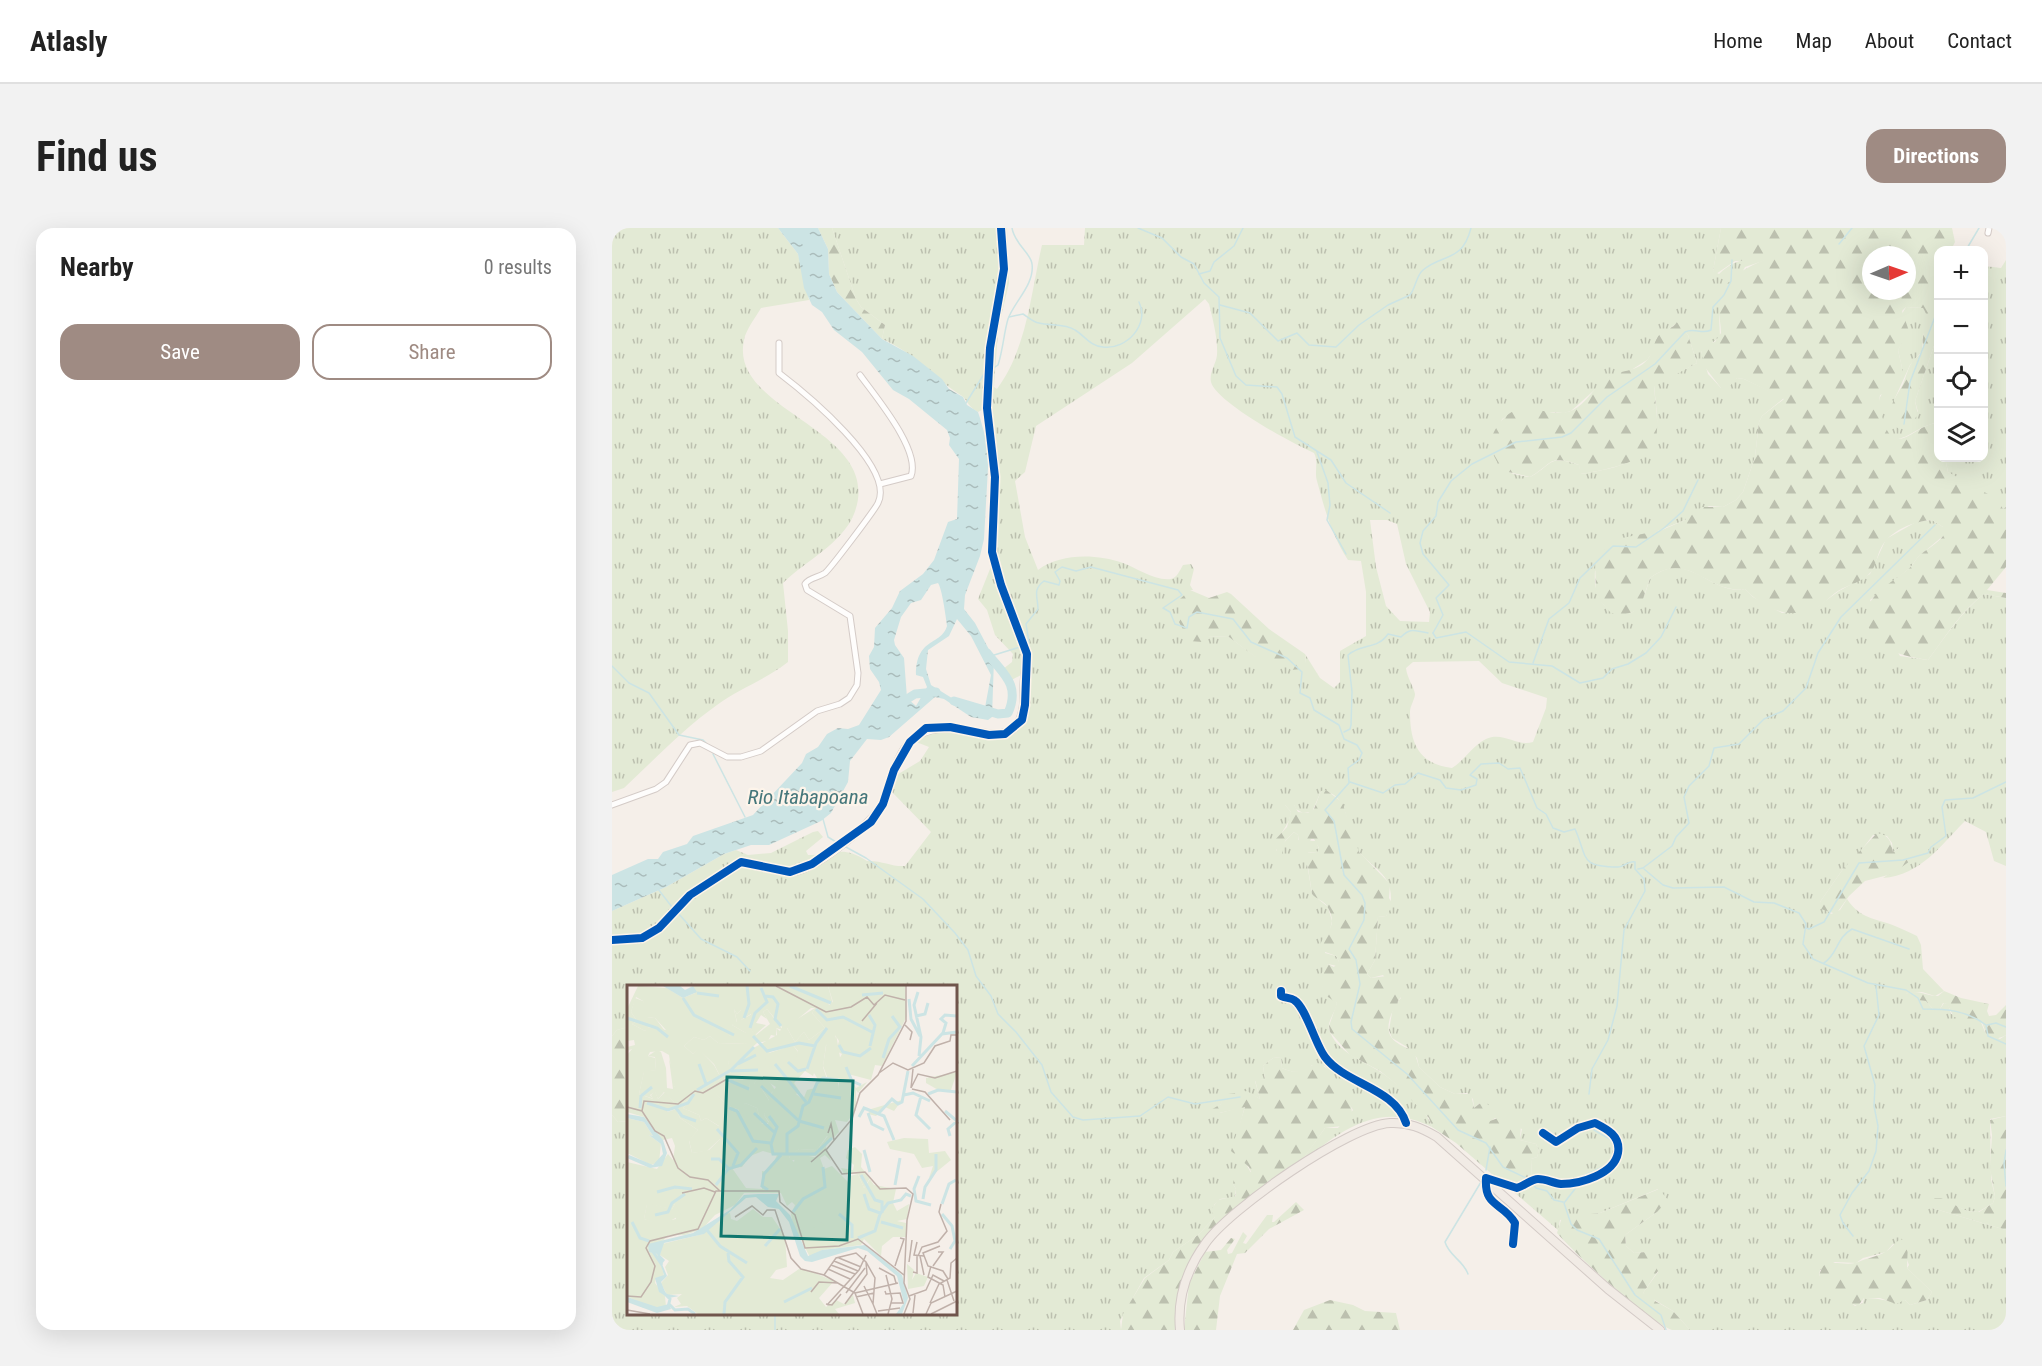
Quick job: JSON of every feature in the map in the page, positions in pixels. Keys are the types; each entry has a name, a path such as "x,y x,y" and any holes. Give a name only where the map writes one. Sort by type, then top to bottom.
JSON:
{"main road":[{"path":"1180,1330 1181,1297 1190,1268 1204,1244 1223,1223 1300,1167 1351,1136 1378,1124 1406,1123 1437,1137 1486,1178 1650,1326 1660,1330"}],"street":[{"path":"612,940 642,938 659,928 690,895 741,862 790,872 812,864 871,822 883,804 894,770 910,742 926,728 950,727 989,735 1005,734 1022,720 1024,679 1028,665 1024,645 1001,585 992,552 995,477 987,408 990,348 1004,269 1001,228"},
{"path":"612,805 656,789 666,782 684,752 693,743 700,743 728,757 741,757 761,751 817,711 840,704 849,698 857,685 858,673 850,616 807,590 805,584 825,574 879,502 880,484 869,461 821,406 779,372 779,344"},
{"path":"860,375 901,434 912,461 910,476 880,484"},
{"path":"1281,991 1281,996 1295,1000 1302,1010 1311,1034 1334,1068 1397,1106 1406,1123"},
{"path":"1513,1244 1515,1222 1506,1211 1491,1202 1487,1196 1486,1178 1517,1188 1536,1179 1563,1184 1606,1172 1613,1166 1618,1153 1618,1142 1615,1135 1595,1123 1578,1128 1556,1142 1543,1133"}],"green space":[{"path":"612,228 778,228 798,254 809,300 761,308 745,336 745,365 759,386 780,405 829,441 848,461 858,485 854,514 848,525 832,543 783,583 788,631 788,662 704,714 624,788 612,792"},
{"path":"818,228 832,228 856,299 861,307 885,325 882,339 837,292 829,274 828,249"},
{"path":"832,228 1007,228 1009,283 998,330 994,387 997,389 1007,373 1022,338 1042,245 1084,245 1085,228 1721,228 1713,271 1719,274 1730,265 1741,261 1766,260 1745,267 1719,314 1720,337 1701,351 1708,374 1721,388 1737,378 1744,379 1784,398 1762,416 1759,422 1755,457 1743,492 1736,500 1723,507 1709,506 1685,520 1650,534 1595,571 1596,589 1603,604 1609,609 1615,612 1633,612 1645,594 1650,578 1664,570 1676,568 1687,570 1720,586 1745,589 1753,597 1782,613 1817,607 1839,591 1870,574 1886,539 1916,522 1932,520 1943,527 1943,536 1918,557 1910,568 1870,600 1900,656 1928,660 1961,617 1984,594 2006,598 2006,866 1994,861 1986,832 1965,821 1939,849 1919,865 1896,876 1883,878 1909,860 1899,848 1893,852 1892,843 1887,836 1873,835 1850,865 1843,869 1820,902 1831,914 1840,910 1847,899 1857,911 1868,917 1917,936 1921,945 1923,969 1944,991 1935,996 1922,992 1906,993 1915,999 1926,1001 1933,1009 1940,1009 1944,1003 1948,1004 1951,1014 1980,1020 1985,1032 2000,1039 2006,1035 2006,1116 1990,1119 1991,1179 1995,1197 1993,1203 1978,1212 1967,1211 1954,1205 1932,1208 2006,1230 2006,1327 1999,1330 1690,1330 1673,1311 1643,1293 1658,1272 1646,1252 1634,1253 1626,1246 1625,1235 1657,1212 1658,1189 1600,1213 1560,1220 1558,1230 1508,1187 1532,1179 1531,1159 1537,1157 1539,1151 1536,1144 1520,1140 1522,1129 1495,1118 1490,1122 1480,1103 1474,1108 1473,1099 1467,1093 1455,1094 1440,1087 1419,1067 1417,1058 1407,1047 1392,1038 1389,1030 1393,1007 1401,998 1383,975 1371,978 1367,974 1375,960 1378,917 1386,916 1390,906 1390,889 1385,877 1355,846 1342,804 1330,793 1321,791 1312,812 1303,813 1294,805 1285,805 1291,812 1290,818 1278,840 1276,851 1294,832 1298,835 1298,840 1316,841 1319,849 1317,853 1308,852 1307,863 1312,894 1328,907 1332,921 1325,953 1336,956 1339,961 1337,966 1328,964 1322,978 1323,987 1337,1003 1329,1029 1344,1050 1382,1073 1411,1097 1429,1119 1432,1127 1413,1119 1377,1118 1346,1130 1300,1163 1325,1128 1338,1128 1353,1110 1325,1066 1312,1065 1305,1070 1294,1072 1282,1068 1281,1057 1273,1058 1263,1066 1265,1079 1255,1081 1260,1099 1251,1094 1223,1098 1221,1104 1214,1109 1220,1113 1245,1106 1235,1143 1251,1173 1233,1184 1236,1189 1235,1197 1220,1199 1214,1205 1215,1217 1198,1235 1173,1252 1169,1260 1144,1278 1120,1321 1121,1330 612,1330 612,1115 618,1122 627,1121 627,1315 957,1315 957,985 627,985 627,1027 617,1030 612,1036 612,911 666,887 724,854 736,850 748,855 771,853 818,831 823,837 806,851 808,855 844,852 867,861 905,866 931,832 891,791 895,776 920,761 929,747 911,740 927,729 1002,737 1021,726 1026,719 1029,704 1021,675 1008,682 1003,669 1012,662 1013,654 995,635 987,610 978,599 992,564 998,533 999,468 988,407 978,412 962,396 914,358 882,339 885,325 861,307 856,299","holes":["1205,299 1209,304 1216,336 1217,355 1211,382 1216,390 1240,411 1314,453 1317,481 1337,541 1348,560 1361,561 1366,592 1366,636 1340,651 1340,682 1334,688 1320,678 1305,654 1306,663 1256,657 1229,637 1207,636 1190,590 1193,590 1190,585 1194,569 1191,564 1183,565 1177,575 1171,579 1152,576 1113,560 1090,557 1057,560 1038,570 1025,537 1015,481 1025,472 1036,426 1132,363","1677,323 1688,335 1697,363 1654,385 1657,427 1652,443 1646,451 1626,463 1581,474 1579,465 1561,461 1551,462 1530,477 1516,475 1501,465 1497,450 1502,419 1517,410 1564,413 1571,411 1609,377 1628,372 1647,360 1653,352 1657,338","1370,520 1387,520 1397,524 1406,564 1430,612 1429,622 1400,621 1386,606 1376,567","1479,661 1502,683 1547,698 1546,708 1533,742 1521,743 1492,737 1477,745 1452,768 1441,766 1424,757 1415,743 1410,723 1410,712 1415,694 1406,668 1413,662","1907,1243 1906,1257 1909,1265 1907,1268 1932,1292 1927,1300 1910,1305 1905,1300 1864,1298 1863,1303 1855,1306 1819,1276 1820,1270 1835,1262 1856,1263 1863,1258 1886,1252 1893,1244"]},
{"path":"1721,228 1952,228 1955,242 1953,246 1934,246 1934,346 1915,401 1918,415 1907,427 1899,429 1893,424 1890,412 1911,364 1923,350 1927,320 1923,308 1906,307 1902,311 1909,331 1898,350 1902,378 1898,390 1880,395 1880,406 1884,423 1894,438 1901,439 1934,424 1934,462 1946,462 1948,472 1997,499 2003,509 2006,507 2006,567 1987,590 2006,593 2006,598 1984,594 1961,616 1928,660 1904,655 1883,645 1871,632 1866,612 1869,604 1882,589 1908,569 1918,557 1943,536 1943,527 1932,520 1918,522 1896,532 1885,542 1874,568 1867,576 1838,591 1816,608 1806,611 1787,613 1777,610 1760,602 1745,589 1720,586 1687,570 1676,568 1664,570 1650,578 1641,605 1633,612 1622,615 1611,613 1600,601 1596,591 1595,560 1612,540 1662,530 1685,520 1702,507 1723,507 1736,500 1743,492 1755,457 1759,422 1762,416 1784,399 1744,379 1737,378 1727,389 1721,388 1704,366 1700,345 1715,342 1721,333 1719,304 1724,288 1742,271 1764,260 1735,261 1716,274 1713,271"},
{"path":"2006,260 2006,507 2003,509 1948,472 1946,462 1988,462 1988,266 2001,268"},
{"path":"1906,307 1923,308 1929,317 1928,326 1923,335 1922,351 1910,365 1895,398 1918,412 1915,401 1934,346 1934,424 1895,439 1888,436 1883,427 1879,402 1884,392 1897,390 1901,378 1902,370 1898,350 1906,333 1902,314"},
{"path":"1677,322 1688,335 1697,363 1654,386 1657,429 1655,442 1650,449 1633,461 1622,465 1580,474 1579,465 1561,460 1551,462 1530,477 1504,471 1494,457 1491,441 1495,430 1505,417 1524,408 1553,413 1573,410 1606,379 1643,364 1649,357 1659,335"},
{"path":"1190,590 1209,598 1227,592 1231,594 1269,629 1305,654 1306,663 1301,669 1291,670 1280,660 1258,659 1229,637 1207,636 1203,642 1189,641 1179,622 1180,599"},
{"path":"1326,790 1342,802 1359,852 1390,884 1389,898 1393,905 1386,916 1378,917 1375,960 1367,974 1371,978 1394,975 1401,981 1403,994 1390,1018 1391,1037 1414,1051 1419,1067 1440,1087 1455,1094 1471,1094 1474,1108 1483,1101 1490,1106 1490,1121 1506,1115 1521,1124 1520,1140 1536,1144 1539,1151 1537,1157 1531,1159 1532,1179 1521,1186 1501,1182 1456,1143 1432,1127 1429,1118 1396,1084 1380,1071 1350,1055 1330,1032 1329,1026 1337,1003 1325,995 1319,977 1328,964 1334,967 1339,961 1336,956 1320,950 1322,940 1331,927 1331,914 1326,904 1312,894 1308,867 1303,856 1305,852 1317,853 1319,848 1314,839 1311,839 1308,846 1299,844 1298,835 1294,832 1285,841 1282,854 1278,856 1274,841 1287,827 1291,812 1285,805 1286,801 1292,801 1298,812 1308,813 1314,809 1321,791"},
{"path":"1877,833 1889,839 1893,852 1901,847 1905,849 1910,861 1892,874 1865,881 1849,896 1836,914 1821,909 1820,902 1843,869"},
{"path":"1944,991 1961,998 1989,1004 1987,1011 1989,1016 1996,1015 2006,1005 2006,1035 1997,1038 1987,1036 1982,1022 1954,1017 1947,1004 1943,1003 1940,1009 1933,1009 1926,1001 1902,996 1915,992 1938,996"},
{"path":"627,1027 627,1121 618,1122 612,1115 612,1036 617,1030"},
{"path":"1281,1057 1282,1068 1292,1071 1300,1071 1316,1063 1322,1065 1334,1076 1345,1092 1352,1114 1342,1126 1325,1128 1296,1166 1226,1219 1199,1247 1182,1281 1175,1330 1121,1330 1123,1314 1145,1278 1169,1260 1173,1252 1198,1235 1215,1217 1211,1210 1218,1200 1236,1196 1233,1184 1235,1173 1251,1172 1249,1167 1231,1151 1245,1107 1215,1114 1209,1111 1221,1104 1222,1095 1247,1091 1260,1099 1255,1080 1265,1079 1263,1066 1273,1058"},
{"path":"2006,1116 2006,1230 1932,1208 1929,1203 1934,1198 1941,1198 1967,1211 1979,1212 1993,1203 1995,1197 1990,1168 1992,1135 1990,1120"},
{"path":"1659,1189 1668,1200 1657,1212 1625,1235 1626,1246 1634,1253 1646,1252 1655,1256 1654,1264 1658,1271 1643,1293 1652,1296 1655,1301 1673,1311 1690,1330 1672,1330 1647,1314 1595,1270 1557,1233 1562,1217 1600,1213"},
{"path":"1296,1202 1304,1210 1269,1229 1245,1253 1237,1254 1220,1296 1216,1330 1184,1330 1189,1284 1205,1252 1221,1250 1231,1238 1235,1239 1227,1250 1228,1254 1232,1253 1243,1232 1247,1236 1243,1243 1246,1244 1267,1215 1273,1215 1272,1222 1274,1222"},
{"path":"1904,1239 1908,1240 1907,1268 1932,1292 1927,1300 1910,1305 1905,1300 1896,1304 1880,1298 1864,1298 1858,1306 1850,1303 1843,1306 1831,1299 1822,1289 1819,1277 1825,1264 1858,1262 1882,1254"},
{"path":"1330,1300 1353,1305 1365,1311 1396,1313 1400,1330 1293,1330 1304,1310"}],"water":[{"name":"Rio Itabapoana","path":"778,228 818,228 828,249 829,274 837,292 882,339 913,356 942,379 949,389 963,397 967,405 978,412 989,450 984,539 965,595 964,609 975,623 994,659 992,717 988,720 971,717 944,699 935,697 889,737 881,740 867,739 850,761 848,782 831,813 821,821 769,845 751,845 724,854 666,887 612,911 612,875 648,859 658,859 663,852 687,844 693,836 753,815 802,763 806,754 818,747 827,734 838,728 848,729 859,725 881,690 879,682 870,669 869,656 874,647 875,628 892,608 900,591 923,574 934,560 948,522 957,519 959,459 949,445 950,438 947,430 909,399 893,390 862,352 834,330 822,312 812,305 804,288 798,254","holes":["938,583 947,626 940,637 924,648 920,654 916,675 923,677 927,687 916,706 907,698 904,658 894,640 901,617 911,603 921,600 931,585","957,619 971,636 991,675 984,713 971,710 931,685 926,669 928,650 949,636"]}],"waterway":[{"path":"992,369 998,365 1008,319 1027,286 1032,271 1031,260 1016,239 1012,228"},
{"path":"1138,228 1162,238 1181,257 1194,264 1204,283 1219,297 1220,338 1236,376 1246,385 1277,387 1282,394 1295,437 1331,460 1346,483 1390,513"},
{"path":"1199,274 1210,271 1214,262 1234,246 1243,228"},
{"path":"1220,305 1250,313 1278,341 1297,333 1309,345 1336,347 1359,325 1388,305 1410,295 1421,272 1463,247 1471,228"},
{"path":"1839,244 1852,228"},
{"path":"1968,246 1979,228"},
{"path":"1433,633 1443,615 1436,598 1449,585 1423,554 1420,543 1423,531 1436,516 1438,502 1451,481 1472,464 1516,442 1562,437 1571,433 1607,397 1655,364 1685,332 1711,330 1713,307 1724,295 1731,281 1732,260"},
{"path":"1009,317 1023,314 1043,324 1067,326 1095,345 1112,347 1128,340 1139,327 1142,310 1139,302"},
{"path":"1904,424 1910,382 1934,319"},
{"path":"966,403 984,374"},
{"path":"1317,452 1328,483 1330,505 1327,520 1346,554"},
{"path":"1533,663 1549,619 1569,603 1580,578 1613,546 1636,547 1664,528 1683,511 1698,480"},
{"path":"1638,869 1643,868 1672,846 1676,837 1689,823 1684,797 1689,786 1709,766 1714,748 1739,744 1764,719 1783,711 1806,688 1818,653 1841,617 1935,525"},
{"path":"1027,643 1029,642 1026,624 1038,609 1036,594 1040,584 1044,581 1059,585 1060,581 1055,572 1062,567 1076,571 1091,567 1178,590 1182,595 1163,608 1170,612 1175,624 1187,628 1189,617 1197,612 1233,619 1251,642 1287,658 1302,672 1300,693 1310,698 1314,710 1339,725 1344,739 1357,745 1362,753 1359,760 1348,768 1349,783 1325,810 1334,821 1344,875 1362,895 1365,903 1364,920 1349,949 1356,960 1360,984 1351,1022 1352,1029 1407,1074 1458,1130 1486,1143 1503,1167 1528,1179"},
{"path":"1433,633 1436,638 1466,632 1509,662 1552,666 1580,683 1603,678 1612,669 1628,664 1646,653 1661,637 1676,607"},
{"path":"1344,732 1350,729 1351,725 1352,692 1348,655 1353,651 1374,645 1388,634 1401,637 1410,631 1428,633"},
{"path":"991,656 1020,647"},
{"name":"Rio Itabapoana","path":"954,701 998,714 1008,713 1011,703 1011,687 1004,673 987,653"},
{"path":"612,666 629,683 649,693 679,735 703,740 706,743"},
{"name":"Rio Itabapoana","path":"899,704 915,694 936,692"},
{"path":"713,754 745,817"},
{"path":"1350,782 1383,793 1395,785 1405,784 1418,773 1440,780 1446,788 1461,790 1476,785 1477,779 1470,775 1481,764 1499,763 1508,769 1520,768 1537,808 1546,814 1553,828 1564,832 1575,829 1584,854 1591,863 1605,867 1618,867 1635,862 1635,869 1644,879 1645,891 1624,930 1617,1006 1608,1040 1592,1069 1589,1094"},
{"path":"1806,928 1809,929 1824,922 1859,863 1903,860 1928,853 1931,847 1946,836 1942,807 1945,800 1973,798 2006,782"},
{"path":"823,819 828,837 836,842"},
{"path":"844,846 866,858 923,899 955,933 968,950 976,976 991,996 998,1014 1016,1032 1042,1065 1051,1092 1073,1117 1083,1120 1140,1116 1168,1097 1195,1104 1240,1097"},
{"path":"1644,869 1663,885 1673,888 1724,887 1754,902 1774,903 1799,913 1806,924 1803,944 1813,959 1868,983 1906,990 1918,998 1923,1009 1948,1010 1971,1016 1986,1025 1988,1036 2006,1044"},
{"path":"658,889 672,907"},
{"path":"678,913 701,939 737,957 750,971"},
{"path":"1824,963 1843,937 1852,929 1909,949"},
{"path":"1853,1236 1840,1215 1852,1193 1869,1171 1876,1151 1878,1126 1874,1106 1875,1085 1864,1046 1879,1015 1876,986"},
{"path":"1987,1025 1996,1023 2006,1027"},
{"path":"1594,1130 1613,1141 1616,1151"},
{"path":"1486,1170 1490,1147"},
{"path":"2006,1150 2004,1163 2006,1186"},
{"path":"1583,1176 1607,1165 1613,1158"},
{"path":"1468,1274 1445,1242 1481,1182"},
{"path":"1532,1183 1536,1188 1547,1191 1554,1200 1563,1202"},
{"path":"1578,1185 1564,1203 1571,1224 1577,1230 1599,1239 1635,1295 1661,1315 1666,1330"},
{"path":"775,1315 775,1330"}],"cycle path":[{"path":"612,940 642,938 659,928 690,895 741,862 790,872 812,864 871,822 883,804 894,770 910,742 926,728 950,727 989,735 1005,734 1022,720 1025,705 1027,654 1001,585 992,552 995,477 987,408 990,348 1004,269 1001,228"},
{"path":"1281,991 1281,996 1294,1000 1298,1004 1325,1057 1345,1074 1392,1102 1406,1123"},
{"path":"1513,1244 1515,1223 1491,1200 1486,1188 1486,1178 1517,1188 1538,1179 1561,1184 1578,1182 1596,1176 1610,1167 1618,1153 1615,1138 1595,1123 1578,1128 1556,1142 1543,1133"}]}
